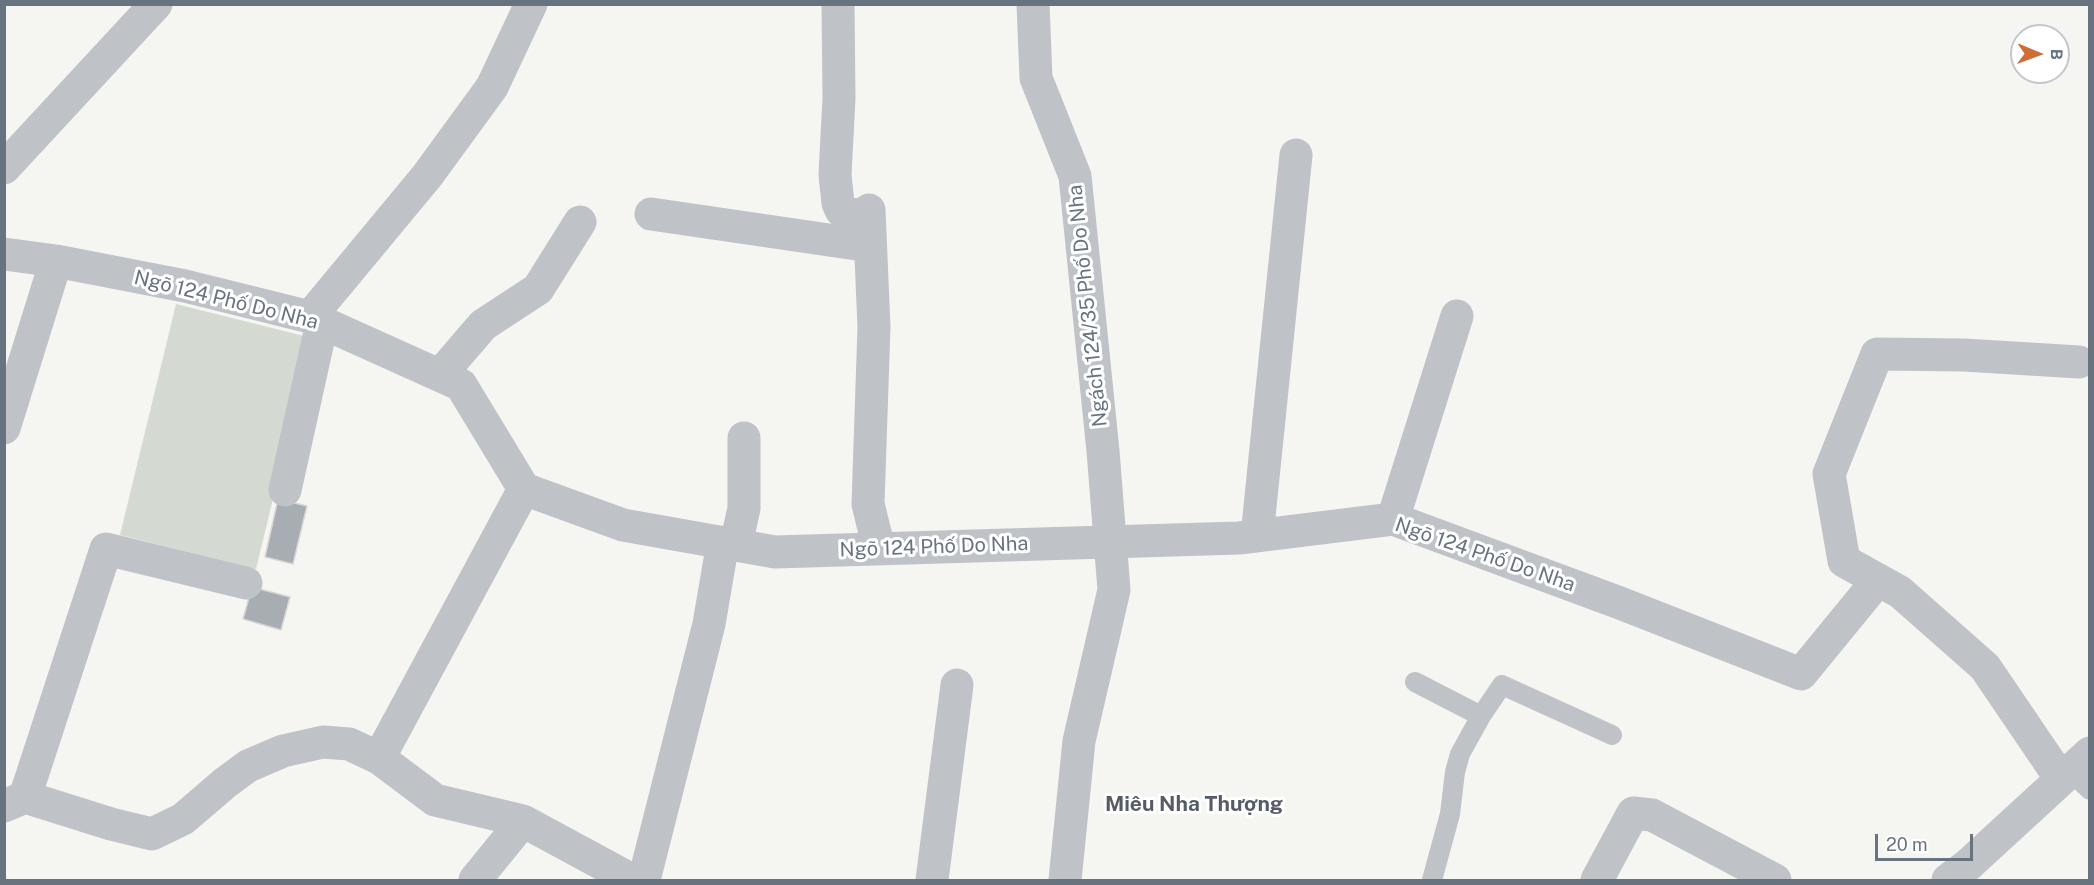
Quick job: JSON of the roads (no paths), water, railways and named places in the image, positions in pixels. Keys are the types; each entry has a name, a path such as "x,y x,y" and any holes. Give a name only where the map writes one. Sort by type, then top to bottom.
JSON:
{"street":[{"path":"4,168 156,4"},
{"path":"285,490 316,320 492,87 531,4"},
{"path":"838,4 839,98 835,174 838,203 846,214 870,223"},
{"name":"Ngách 124/35 Phố Do Nha","path":"1033,4 1036,78 1075,176 1114,590 1079,741 1065,880"},
{"path":"1257,536 1296,155"},
{"path":"651,214 870,223"},
{"path":"441,374 483,325 538,289 580,222"},
{"path":"870,223 874,327 868,504 879,549"},
{"name":"Ngõ 124 Phố Do Nha","path":"4,254 56,261 185,286 316,320 441,374 461,385 524,489 623,525 775,552 1110,543 1257,536 1394,519 1610,599 1802,674 1878,580"},
{"path":"4,428 56,261"},
{"path":"1394,519 1458,316"},
{"path":"1948,880 2078,773 1985,667 1900,592 1844,561 1829,474 1877,354 1964,355 2079,362"},
{"path":"644,880 730,544 744,508 744,438"},
{"path":"378,758 524,489"},
{"path":"246,583 106,549 15,801 152,834 183,819 248,766 283,751 323,742 349,744 378,758 435,800 523,821 632,880"},
{"path":"932,880 957,685"},
{"path":"1597,880 1633,813 1652,815 1775,880"},
{"path":"476,880 523,821"}],"lane":[{"path":"1415,682 1481,716"},
{"path":"1432,880 1450,814 1455,772 1460,754 1481,716 1502,685 1612,735"}],"district":[{"name":"Miêu Nha Thượng","path":"1194,805"}]}
